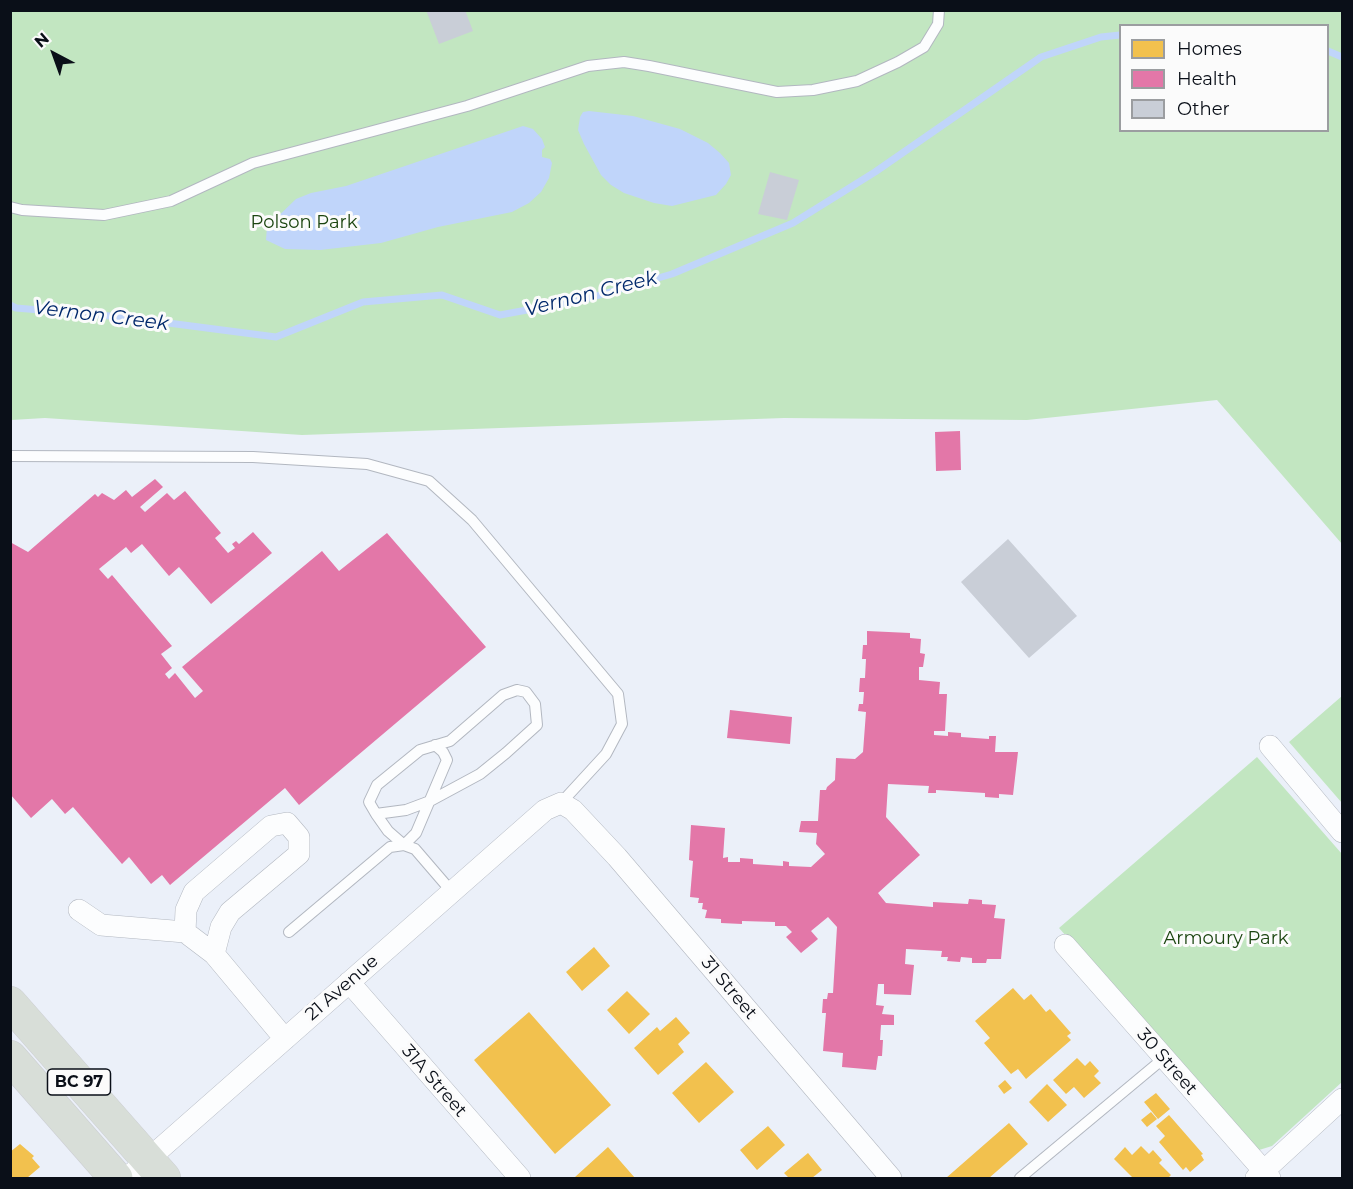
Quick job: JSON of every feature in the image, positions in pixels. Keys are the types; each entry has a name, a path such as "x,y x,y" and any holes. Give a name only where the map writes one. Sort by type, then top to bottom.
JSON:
{"highway":[{"name":"BC 97","path":"10,1003 146,1172"},
{"name":"BC 97","path":"10,1057 116,1179"}],"street":[{"path":"1270,746 1342,832"},
{"name":"21 Avenue","path":"146,1172 285,1039 349,982 545,810 561,803"},
{"name":"31 Street","path":"561,803 573,810 617,857 891,1179"},
{"path":"185,932 186,910 194,892 271,826 287,823 299,837 299,854 230,912 221,927 214,954"},
{"path":"79,910 101,925 185,932 214,954 285,1039"},
{"name":"30 Street","path":"1065,945 1263,1176"},
{"name":"31A Street","path":"349,982 520,1179"},
{"path":"1263,1176 1342,1099"}],"lane":[{"path":"10,207 22,210 104,215 171,201 253,163 467,106 588,66 624,62 777,92 813,90 857,81 898,62 924,46 938,24 939,10"},
{"path":"10,456 253,457 367,464 429,481 472,520 618,694 622,724 617,734 606,754 561,803"},
{"path":"376,814 406,810 430,801 480,774 537,725 535,705 526,692 517,690 503,695 450,741 420,750 377,785 369,802 376,814 388,831 404,845 415,849 452,892"},
{"path":"289,932 390,847 404,845 416,833 447,760 443,752 435,745"},
{"path":"1020,1179 1164,1058"}],"green space":[{"name":"Polson Park","path":"10,11 1342,11 1342,544 1217,400 1027,420 784,418 302,435 45,418 11,420"},
{"path":"1342,696 1342,803 1289,742"},
{"name":"Armoury Park","path":"1257,757 1342,854 1342,1082 1272,1146 1259,1150 1249,1142 1059,928"}],"water":[{"path":"583,112 633,116 680,129 708,143 720,153 729,163 731,175 716,195 672,206 654,203 624,193 601,175 578,130 580,117"},
{"path":"523,126 533,129 542,139 545,147 542,150 542,157 550,159 552,163 549,178 541,192 529,203 512,212 438,227 381,243 320,250 285,249 266,240 267,227 296,199 311,193 346,186"}],"building: Homes":[{"path":"594,947 610,966 582,991 566,972"},
{"path":"1013,988 1024,1000 1031,994 1046,1012 1050,1009 1071,1033 1067,1036 1071,1040 1026,1079 1018,1069 1011,1074 984,1043 990,1038 975,1021"},
{"path":"627,991 650,1014 629,1034 607,1010"},
{"path":"529,1012 611,1105 555,1154 474,1060"},
{"path":"676,1017 690,1033 678,1044 684,1052 658,1075 634,1048 657,1027 660,1031"},
{"path":"1077,1058 1085,1066 1090,1061 1099,1071 1094,1076 1101,1083 1084,1098 1074,1087 1066,1094 1053,1080"},
{"path":"706,1062 734,1092 699,1123 672,1093"},
{"path":"1005,1080 1012,1088 1004,1094 998,1086"},
{"path":"1047,1084 1067,1105 1048,1122 1029,1102"},
{"path":"1156,1093 1170,1109 1158,1119 1144,1102"},
{"path":"1151,1112 1157,1119 1147,1127 1141,1120"},
{"path":"1169,1115 1203,1154 1201,1155 1204,1160 1190,1172 1186,1167 1183,1170 1159,1142 1165,1136 1156,1126"},
{"path":"1009,1123 1028,1144 989,1178 946,1178"},
{"path":"768,1126 785,1145 757,1170 740,1150"},
{"path":"20,1144 34,1156 32,1158 40,1167 27,1178 10,1178 10,1152"},
{"path":"1141,1146 1149,1154 1153,1150 1162,1160 1159,1163 1171,1175 1168,1178 1133,1178 1114,1159 1125,1147 1132,1155"},
{"path":"608,1147 635,1178 575,1177"},
{"path":"808,1153 822,1170 812,1178 789,1178 784,1173"}],"building: Health":[{"path":"960,431 961,470 936,471 935,432"},
{"path":"155,479 163,487 140,507 145,512 167,493 174,500 185,491 221,533 215,538 228,553 235,548 232,544 236,541 239,544 253,532 272,553 211,604 179,567 169,576 142,544 131,553 126,547 99,569 108,579 112,575 172,646 161,654 172,668 165,674 169,679 175,673 195,698 203,691 182,667 322,551 339,571 387,533 486,647 299,805 285,788 170,885 162,875 151,884 129,857 122,864 73,807 65,814 52,799 31,818 10,794 10,542 28,552 95,494 98,497 102,493 114,500 126,490 132,497"},
{"path":"867,631 910,633 910,638 921,639 920,653 925,654 923,667 919,667 919,680 940,682 939,694 947,694 945,731 934,731 934,735 948,736 948,732 961,733 961,737 989,739 989,736 996,736 995,752 1018,752 1013,795 999,794 999,798 985,797 985,793 936,790 936,793 928,793 929,786 888,784 886,817 920,855 878,893 886,903 933,907 933,902 968,904 969,899 982,900 982,904 996,905 994,918 1005,919 1001,959 987,959 986,963 972,963 972,958 961,957 960,962 947,961 948,957 941,957 942,951 906,949 905,964 914,965 911,995 884,994 884,984 878,984 876,1005 884,1006 882,1014 894,1015 894,1025 881,1025 882,1056 878,1056 876,1070 842,1067 843,1053 823,1051 826,1013 822,1013 823,999 827,999 828,993 833,993 837,927 828,917 811,931 818,939 801,953 786,937 792,932 786,926 775,926 775,922 721,923 721,919 705,918 707,910 702,909 703,903 698,903 699,898 690,897 693,861 689,860 691,825 725,828 723,858 728,857 728,862 740,862 740,858 753,859 753,864 783,866 783,861 789,862 789,866 811,867 825,854 816,844 817,833 799,832 801,821 818,821 820,790 826,790 835,780 836,758 855,759 863,752 866,712 858,711 859,704 863,704 864,692 859,692 860,678 865,678 866,659 862,659 863,645 867,645"},
{"path":"730,710 792,717 790,744 727,738"}],"building: Other":[{"path":"426,10 465,10 473,31 439,44"},
{"path":"770,172 799,180 787,220 758,214"},
{"path":"1008,539 1077,616 1029,658 961,582"}],"waterway":[{"name":"Vernon Creek","path":"10,305 16,308 122,317 276,337 363,302 442,295 500,315 586,299 672,274 793,223 875,172 1041,57 1101,37 1119,35"},
{"name":"Vernon Creek","path":"1329,51 1342,57"}]}
